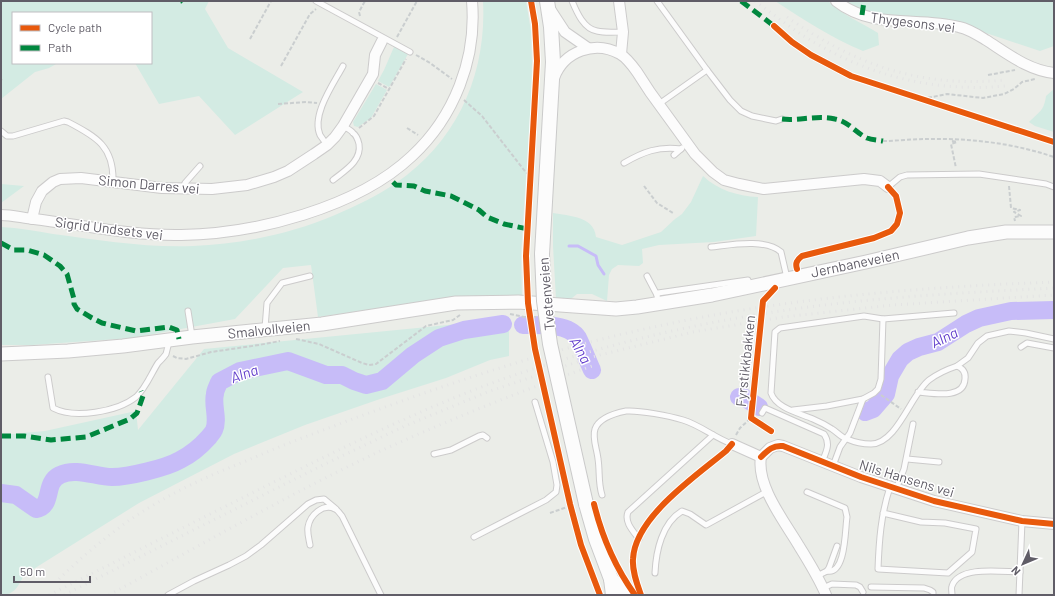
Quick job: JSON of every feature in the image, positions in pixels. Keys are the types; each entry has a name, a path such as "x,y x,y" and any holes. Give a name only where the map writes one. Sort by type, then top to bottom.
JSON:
{"main road":[{"name":"Tvetenveien","path":"547,2 553,48 553,82 542,254 544,300 550,344 586,504 596,539 611,579 613,595"},
{"name":"Tvetenveien","path":"611,579 627,595"}],"street":[{"name":"Sigrid Undsets vei","path":"1,215 132,233 156,235 204,234 256,227 302,216 345,198 397,169 420,148 440,124 455,96 468,60 473,27 472,1"},
{"path":"619,1 622,32 621,54"},
{"name":"Thygesons vei","path":"836,1 867,17 897,21 933,22 960,27 982,38 1023,64 1036,70 1052,73"},
{"path":"547,2 566,32 588,48"},
{"name":"Simon Darres vei","path":"32,219 34,206 42,191 52,182 60,179 81,178 182,189 222,189 247,185 274,177 327,145 343,126 373,74 375,55 382,40"},
{"path":"553,82 557,70 569,57 588,48 604,49 621,54 637,72 659,104 684,146 724,180 764,188 864,180 880,181 888,187"},
{"name":"Jernbaneveien","path":"533,307 616,309 658,300 688,300 750,287 786,275 859,264 974,237 1006,232 1054,232"},
{"name":"Smalvollveien","path":"1,354 168,346 192,337 322,324 456,303 499,302 533,307"},
{"path":"732,444 761,457 761,470 768,491 780,515 817,576 824,591"},
{"name":"Nils Hansens vei","path":"761,457 770,448 778,445 893,488 934,500 1022,521 1054,524"}],"lane":[{"path":"572,1 578,13 590,29 600,32 622,32"},
{"path":"657,1 707,70 730,100 741,111 752,116 782,120"},
{"path":"318,2 362,25 382,40 394,43 410,52"},
{"path":"327,145 320,134 318,119 323,104 343,66"},
{"path":"659,104 707,70"},
{"path":"1,132 7,136 13,136 64,121 68,122 94,137 105,148 112,161 113,182"},
{"path":"333,180 352,165 357,158 360,149 358,140 352,132 343,126"},
{"path":"674,155 684,146"},
{"path":"624,163 641,154 668,147 684,146"},
{"path":"182,189 185,183 200,166"},
{"path":"888,187 900,177 907,175 957,174 979,174 1046,184 1054,187"},
{"path":"711,247 744,244 774,247 781,252 786,275"},
{"path":"265,330 267,303 282,283 310,276"},
{"path":"647,276 658,300"},
{"path":"188,311 192,337"},
{"path":"954,313 883,319 864,316 778,329 775,332 771,392 772,398 778,404 818,421 845,439 873,444 880,442 897,426 918,392 929,380 944,371 957,366 968,358 978,343 987,336 1009,331 1054,339"},
{"path":"792,410 863,400 874,393 880,384 882,371 883,319"},
{"path":"1022,346 1027,343 1054,348"},
{"path":"48,377 53,408 59,411 72,413 101,411 118,406 135,398 142,391 168,346"},
{"path":"918,392 954,394 960,390 965,378 964,372 957,366"},
{"path":"833,466 840,447 850,433 863,400"},
{"path":"474,537 546,500 556,492 557,486 553,462 535,402"},
{"path":"762,412 764,408 824,434 827,438 828,444 822,462"},
{"path":"602,495 598,480 598,460 594,435 598,424 605,418 627,411 648,413 684,420 732,444"},
{"path":"883,513 921,522 945,523 976,528 972,552 948,573 878,569 879,533 883,513 907,459 913,424"},
{"path":"434,454 451,450 479,436 483,435 487,438"},
{"path":"639,539 627,521 626,517 628,512 713,435"},
{"path":"907,459 939,462"},
{"path":"655,573 657,549 660,541 676,515 682,511 690,514 706,525 768,491"},
{"path":"807,492 845,508 847,517 842,560 835,569 817,576"},
{"path":"170,594 246,556 261,545 308,504 316,500 324,499 342,516 381,595"},
{"path":"310,545 308,526 311,517 322,509 328,507 336,509"},
{"path":"1019,595 1022,521"},
{"path":"827,571 832,562 837,546"},
{"path":"952,595 952,585 959,578 972,572 1020,572"},
{"path":"824,591 832,584 856,585 860,587 863,592"},
{"path":"871,587 924,588 933,592 933,595"}],"path":[{"path":"250,39 271,1"},
{"path":"362,25 359,12 365,1"},
{"path":"394,43 417,1"},
{"path":"281,66 310,14 318,8 318,2"},
{"path":"352,132 374,116 410,52 430,63 453,79"},
{"path":"988,75 1019,70"},
{"path":"918,98 947,94 983,98 1004,94 1014,89 1022,82 1052,73"},
{"path":"376,81 389,89"},
{"path":"918,98 934,103"},
{"path":"464,100 478,112 524,170 531,176"},
{"path":"278,104 306,102 323,104"},
{"path":"407,128 420,136"},
{"path":"883,141 925,139 1010,145 1031,149 1054,157"},
{"path":"949,140 957,142 951,144 957,174"},
{"path":"531,165 531,176"},
{"path":"1009,179 1011,208 1020,210 1014,212 1021,216 1014,217 1015,225"},
{"path":"644,186 657,203 673,213"},
{"path":"530,324 533,307"},
{"path":"293,338 319,344 362,363 369,365 376,364 426,326 453,320 463,312"},
{"path":"506,312 512,315"},
{"path":"168,346 177,358 186,359 211,352 258,346 283,340"},
{"path":"881,395 893,403"},
{"path":"732,444 740,428 753,419"},
{"path":"568,497 572,512"},
{"path":"550,513 570,505"}],"shaded area":[{"path":"1,1 209,1 205,9 228,48 303,92 235,135 199,96 159,104 136,64 152,64 152,12 12,12 12,64 56,64 49,68 35,72 1,99"},
{"path":"483,1 526,1 531,31 531,99 521,255 522,297 462,296 318,317 311,265 283,268 235,319 132,338 32,345 1,345 1,227 141,245 193,246 230,243 283,233 318,222 359,204 396,183 436,148 451,127 464,104 473,80 480,54 483,28"},
{"path":"775,1 828,1 846,14 878,33 879,45 863,51 807,22"},
{"path":"845,1 1054,1 1054,46 1040,51 974,29 890,17 864,11"},
{"path":"394,47 408,54 389,87 378,81"},
{"path":"376,84 387,90 371,118 358,127 354,126 353,122"},
{"path":"1054,89 1054,132 1035,126 1029,122 1044,105 1046,96"},
{"path":"703,176 721,189 735,194 758,197 756,236 714,242 659,245 642,249 643,263 639,266 618,265 612,269 609,275 607,301 592,294 577,294 572,298 556,299 553,213 580,218 591,225 596,237 622,245 661,232 682,214 691,202"},
{"path":"1,184 24,186 1,203"},
{"path":"509,319 509,356 490,360 446,378 305,425 234,454 139,503 24,575 13,592 6,595 1,595 1,435 45,431 136,411 138,430 204,349"}],"waterway":[{"path":"569,246 578,246 596,256 598,265 604,274"},
{"name":"Alna","path":"865,412 873,409 886,394 890,376 900,359 908,352 919,347 938,342 966,324 979,318 1011,311 1054,310"},
{"name":"Alna","path":"1,493 16,495 36,509 45,504 52,483 60,475 79,472 106,477 119,477 157,469 188,456 213,432 216,421 214,398 219,382 240,371 288,361 326,375 342,375 366,385 382,381 413,355 439,338 464,330 503,324"},
{"name":"Alna","path":"523,325 561,327 574,333 578,338 592,370"},
{"name":"Alna","path":"739,397 745,398 759,407"}],"railway":[{"path":"755,1 817,44 868,68 913,81 936,85 959,87 1005,86"},
{"path":"787,17 838,48 890,70 944,80 974,82 1005,80"},
{"path":"59,579 80,559 114,531 162,500 197,482 285,445 387,406 538,356 654,327 753,308 803,301 903,291 1054,282"},
{"path":"49,595 293,472 411,416 472,391 535,368 598,349 663,333 797,308 907,297 1054,288"},
{"path":"64,595 323,465 405,426 490,391 592,357 693,332 783,317 893,305 1054,295"},
{"path":"109,595 340,470 483,407 595,365"}],"marked path":[{"path":"741,1 774,26"},
{"path":"862,15 864,1"},
{"path":"782,119 828,118 840,120 867,138 883,141"},
{"path":"393,182 396,185 414,186 425,191 451,196 479,210 487,217 504,224 528,229"},
{"path":"1,243 14,250 27,250 44,255 60,266 67,274 74,304 77,309 92,318 102,323 136,331 169,327 177,330 179,339"},
{"path":"1,436 24,436 51,440 86,437 130,419 137,413 143,396 141,391"}],"cycle path":[{"path":"531,1 535,24 537,61 526,256 528,303 535,349 570,504 581,545 600,595"},
{"path":"774,26 792,42 811,55 851,76 1054,142"},
{"path":"797,269 797,262 802,256 874,238 891,231 897,224 900,213 896,196 888,187"},
{"name":"Fyrstikkbakken","path":"771,431 751,418 763,301 775,288"},
{"path":"641,595 636,582 633,559 636,543 644,528 655,513 669,499 726,451 732,444"},
{"path":"761,457 771,448 783,446 861,477 934,501 1022,521 1054,524"},
{"path":"594,504 601,528 615,563 635,595"}]}
